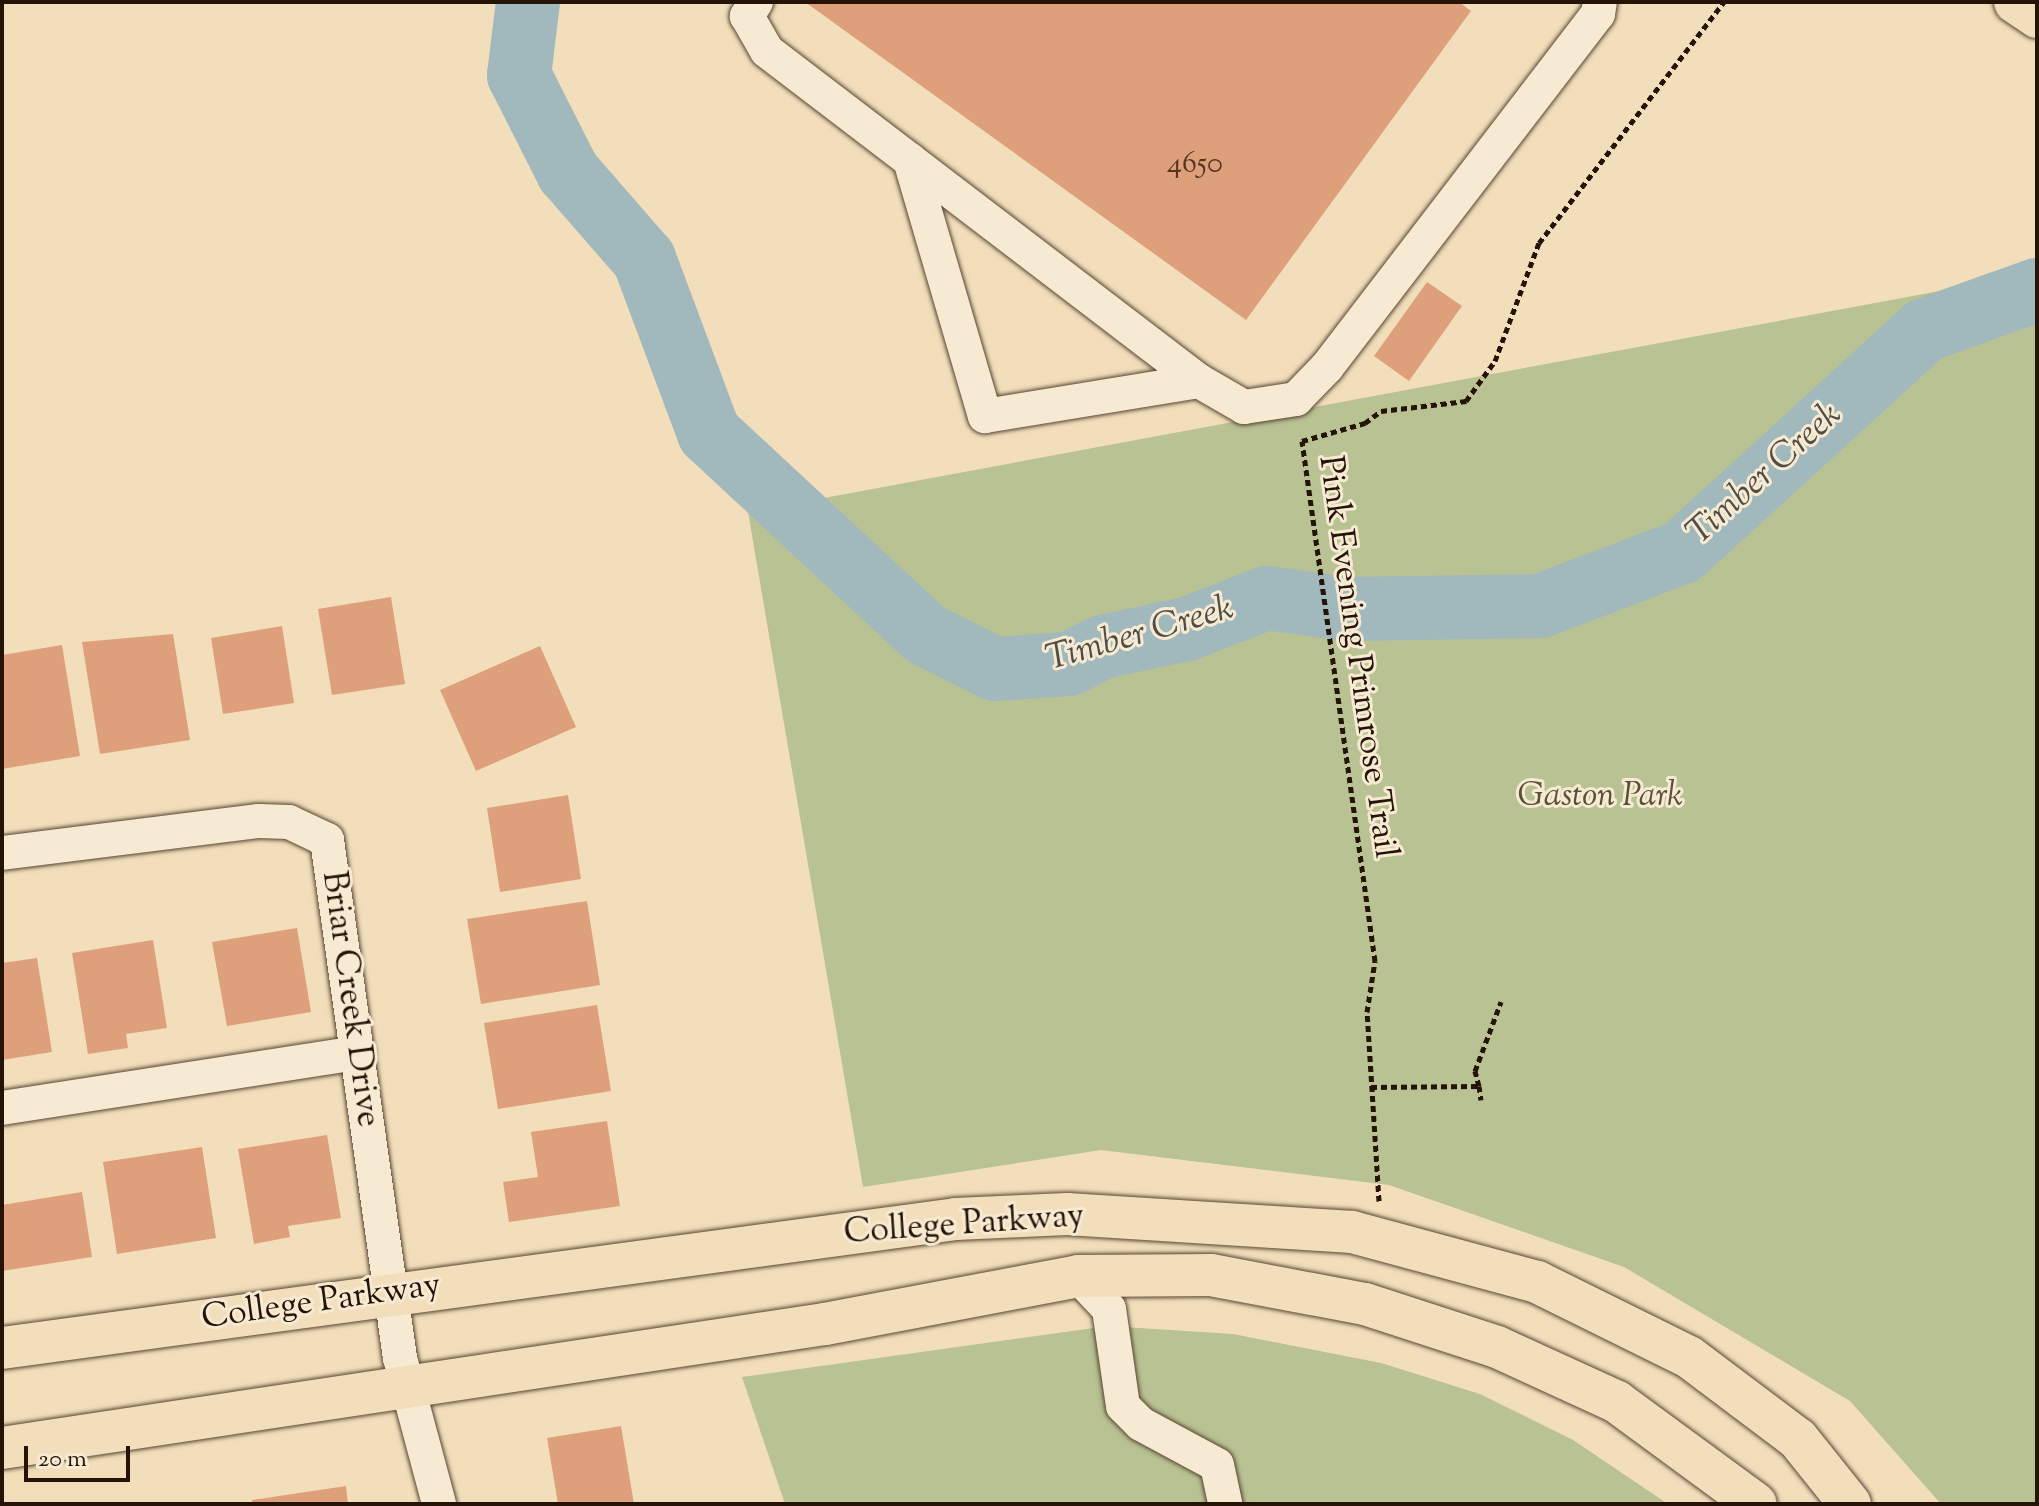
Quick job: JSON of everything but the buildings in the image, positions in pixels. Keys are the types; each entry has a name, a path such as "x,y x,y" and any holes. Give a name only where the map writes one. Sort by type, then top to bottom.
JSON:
{"main road":[{"path":"2015,2 2037,17"},
{"path":"1067,1214 1078,1276"},
{"name":"College Parkway","path":"2,1348 393,1291 942,1220 1067,1214 1370,1237 1537,1282 1689,1357 1798,1439 1850,1504"},
{"name":"College Parkway","path":"2,1448 408,1389 1078,1276 1211,1275 1365,1304 1497,1347 1617,1402 1756,1504"}],"street":[{"path":"756,2 747,16 767,51 1199,381 1244,407 1296,399 1598,14 1600,2"},
{"path":"910,160 985,416 1199,381"},
{"name":"Briar Creek Drive","path":"2,853 259,821 289,822 327,840 408,1389 439,1504"},
{"path":"2,1108 358,1053"},
{"path":"1078,1276 1109,1309 1123,1406 1141,1424 1217,1465 1225,1504"}],"path":[{"name":"Pink Evening Primrose Trail","path":"1370,1237 1382,1191 1367,1012 1375,961 1345,719 1302,441 1365,423 1381,411 1466,401 1495,361 1539,243 1724,2"},
{"path":"1481,1100 1475,1071 1501,1002"},
{"path":"1371,1087 1479,1086"}],"green space":[{"name":"Gaston Park","path":"2037,273 2037,1504 1941,1504 1850,1401 1624,1267 1389,1185 1101,1150 863,1187 748,512"},
{"path":"1108,1326 1233,1334 1381,1363 1480,1394 1573,1440 1668,1504 785,1504 742,1377"}],"waterway":[{"name":"Timber Creek","path":"528,2 519,75 568,172 644,259 709,433 925,634 995,669 1069,664 1102,647 1187,629 1267,598 1346,609 1540,606 1682,552 1925,330 2037,290"}]}
